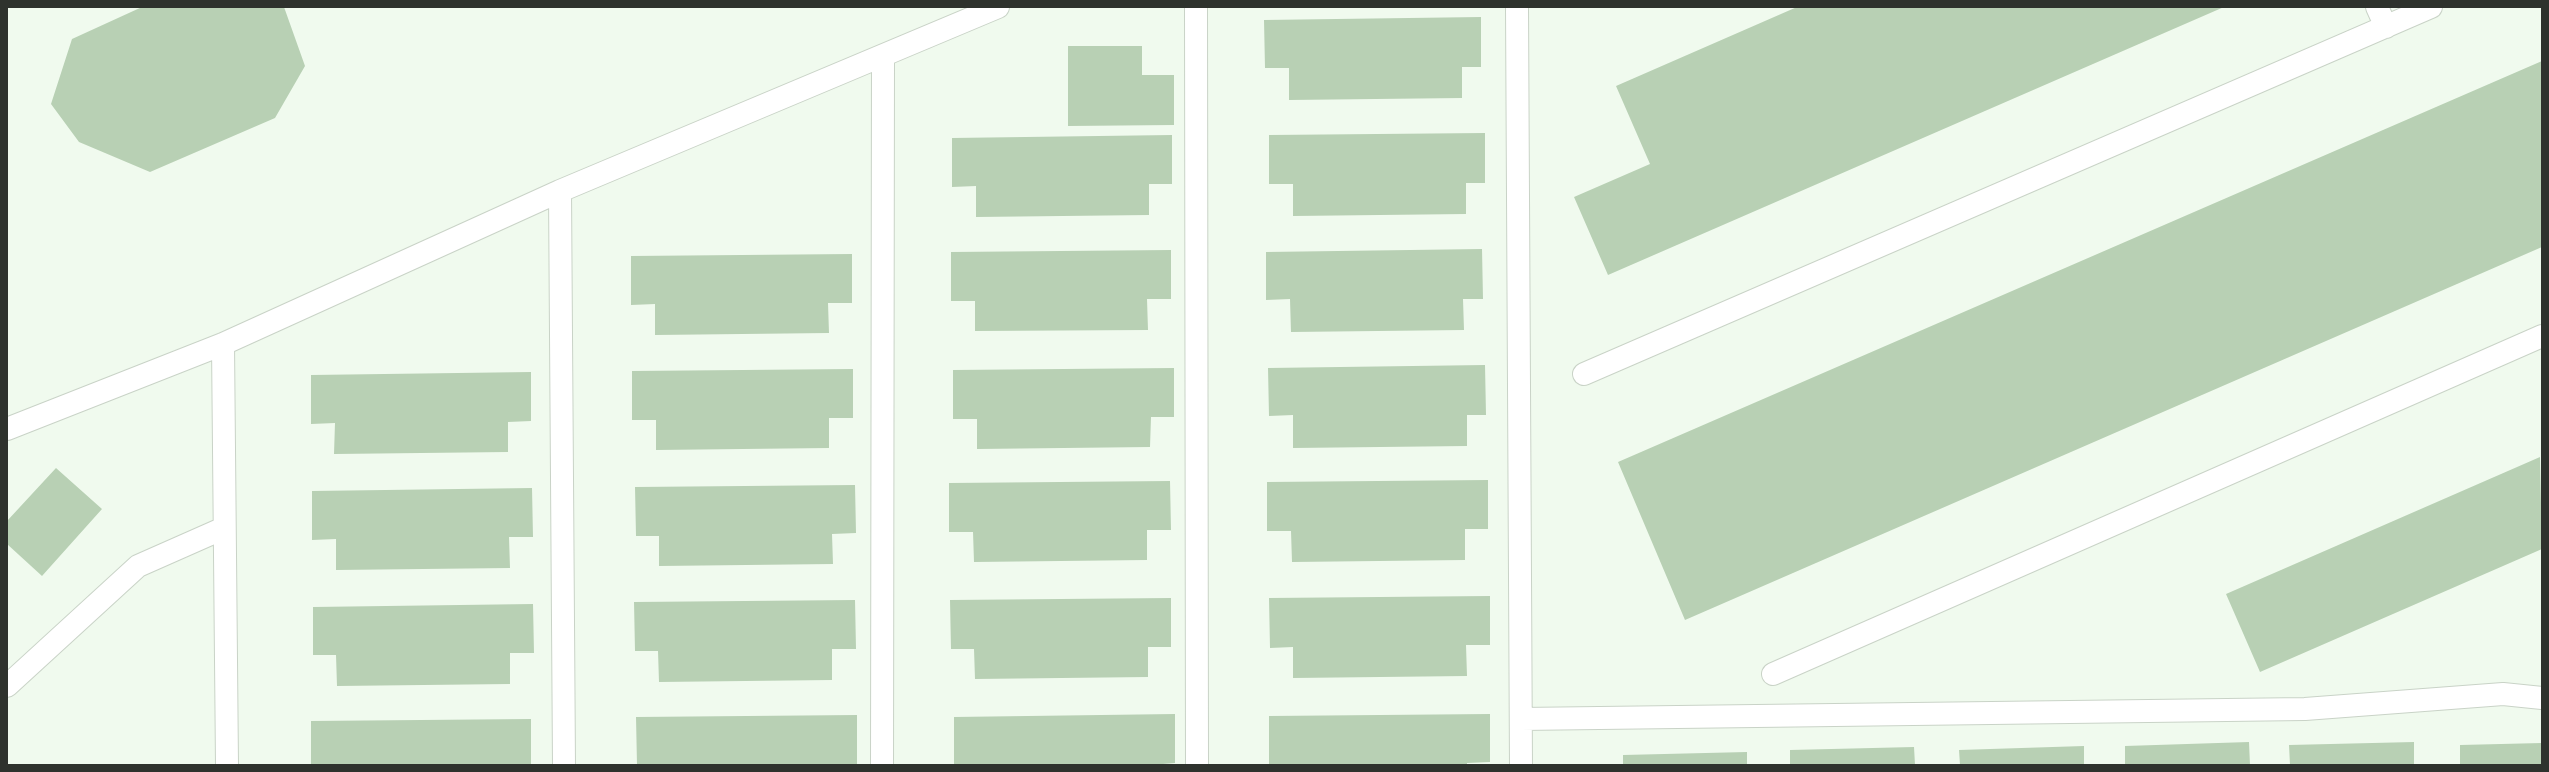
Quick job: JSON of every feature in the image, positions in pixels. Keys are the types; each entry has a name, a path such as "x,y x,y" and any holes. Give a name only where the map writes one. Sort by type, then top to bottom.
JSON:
{"street":[{"path":"7,429 223,344 560,191 883,57 998,7"},
{"path":"1196,7 1197,765"},
{"path":"1517,7 1521,765"},
{"path":"2377,7 2386,27"},
{"path":"1584,374 2431,7"},
{"path":"882,765 883,57"},
{"path":"560,191 564,765"},
{"path":"1773,674 2542,336"},
{"path":"223,344 227,765"},
{"path":"7,686 138,566 224,528"},
{"path":"1521,719 2305,710 2503,694 2542,698"}],"building":[{"path":"142,7 284,7 305,66 275,118 150,172 79,142 51,104 72,39"},
{"path":"1797,7 2224,7 1608,275 1574,197 1650,164 1616,86"},
{"path":"1481,17 1481,67 1462,67 1462,98 1289,100 1289,68 1265,68 1264,20"},
{"path":"1068,46 1142,46 1142,75 1174,75 1174,125 1068,126"},
{"path":"2542,61 2542,247 1685,620 1618,462"},
{"path":"1485,133 1485,183 1466,183 1466,214 1293,216 1293,184 1269,184 1269,135"},
{"path":"1172,135 1172,184 1149,184 1149,215 976,217 976,186 952,187 952,138"},
{"path":"1482,249 1483,299 1463,299 1464,330 1291,332 1290,299 1266,300 1266,252"},
{"path":"1171,250 1171,299 1147,299 1148,330 975,331 975,301 951,301 951,252"},
{"path":"852,254 852,303 828,303 829,333 655,335 655,304 631,305 631,256"},
{"path":"1485,365 1486,415 1467,415 1467,446 1293,448 1293,415 1269,416 1268,368"},
{"path":"1174,368 1174,417 1151,417 1150,447 977,449 977,419 953,419 953,370"},
{"path":"853,369 853,418 829,418 829,448 656,450 656,420 632,420 632,371"},
{"path":"531,372 531,421 508,422 508,452 334,454 335,423 311,424 311,375"},
{"path":"2540,457 2542,549 2260,672 2226,594"},
{"path":"56,468 102,509 42,576 7,544 7,521"},
{"path":"1488,480 1488,529 1465,529 1465,560 1292,562 1291,531 1267,531 1267,482"},
{"path":"1170,481 1171,530 1147,530 1147,560 974,562 973,532 949,532 949,483"},
{"path":"855,485 856,533 832,534 833,564 659,566 659,536 636,536 635,487"},
{"path":"532,488 533,537 509,537 510,568 336,570 336,539 312,540 312,491"},
{"path":"1490,596 1490,645 1466,645 1467,676 1293,678 1293,647 1270,648 1269,598"},
{"path":"1171,598 1171,647 1148,647 1148,677 975,679 974,649 951,649 950,600"},
{"path":"855,600 856,649 832,649 832,680 659,682 658,651 635,651 634,602"},
{"path":"533,604 534,653 510,653 510,684 337,686 336,655 313,655 313,607"},
{"path":"1175,714 1175,763 1151,765 954,765 954,717"},
{"path":"1490,714 1490,762 1467,763 1467,765 1269,765 1269,716"},
{"path":"857,715 857,764 637,765 636,717"},
{"path":"531,719 531,765 311,765 311,721"},
{"path":"2249,742 2250,765 2125,765 2125,746"},
{"path":"2414,742 2414,765 2290,765 2289,745"},
{"path":"2542,743 2542,765 2460,765 2460,745"},
{"path":"2084,746 2084,765 1960,765 1959,750"},
{"path":"1914,747 1915,765 1790,765 1790,750"},
{"path":"1747,752 1747,765 1623,765 1623,755"}]}
